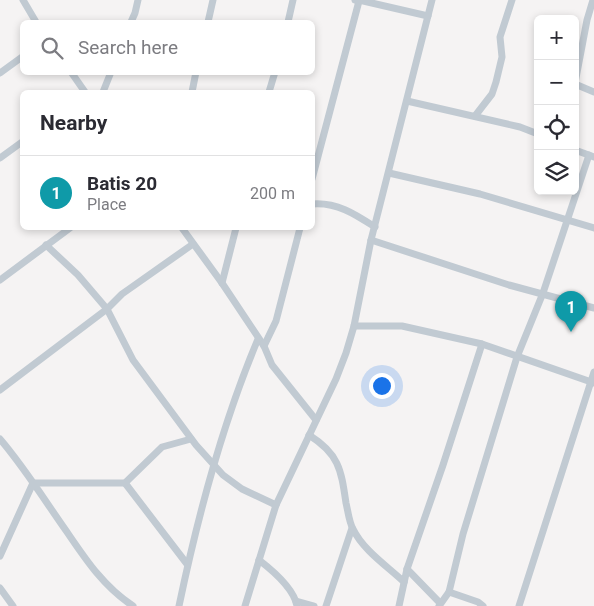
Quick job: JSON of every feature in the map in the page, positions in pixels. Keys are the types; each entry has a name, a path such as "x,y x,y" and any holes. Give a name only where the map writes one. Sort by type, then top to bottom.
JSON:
{"street":[{"path":"23,0 35,20"},
{"path":"132,20 138,0"},
{"path":"208,20 213,0"},
{"path":"288,20 293,0"},
{"path":"315,168 358,0 428,16"},
{"path":"245,606 276,505 336,379 346,353 354,326 374,227 432,0"},
{"path":"475,116 492,94 496,82 502,57 500,37 512,0"},
{"path":"579,67 593,0"},
{"path":"0,73 20,58"},
{"path":"73,75 84,90"},
{"path":"104,90 110,75"},
{"path":"192,90 195,75"},
{"path":"270,90 273,75"},
{"path":"579,86 594,92"},
{"path":"407,101 475,116 534,133"},
{"path":"0,158 20,143"},
{"path":"406,569 439,605 449,592 463,534 517,357 543,293 567,221 592,156 579,151"},
{"path":"389,172 480,194 594,228"},
{"path":"315,204 334,205 355,214 374,227"},
{"path":"0,279 67,230"},
{"path":"183,230 264,346 272,365 316,420"},
{"path":"222,283 235,230"},
{"path":"264,346 276,322 299,230"},
{"path":"371,240 501,283 594,308"},
{"path":"0,390 107,309 122,294 193,244"},
{"path":"46,245 78,275 107,309 133,360 191,439 224,475 242,489 276,505"},
{"path":"354,326 402,326 482,344 592,382"},
{"path":"179,606 187,564 214,465 234,399 258,338"},
{"path":"399,606 406,569 482,344"},
{"path":"519,606 594,372"},
{"path":"309,435 324,445 332,455 342,474 352,528 362,544 404,582"},
{"path":"0,438 18,460 90,567 117,596 133,606"},
{"path":"33,483 125,483 162,447 191,439"},
{"path":"0,556 33,483"},
{"path":"125,483 187,564"},
{"path":"326,606 352,528"},
{"path":"259,560 270,568 284,583 297,604 314,606"},
{"path":"0,588 14,606"},
{"path":"449,592 478,602 483,606"}],"place":[{"name":"Batis 20","path":"571,332"}]}
